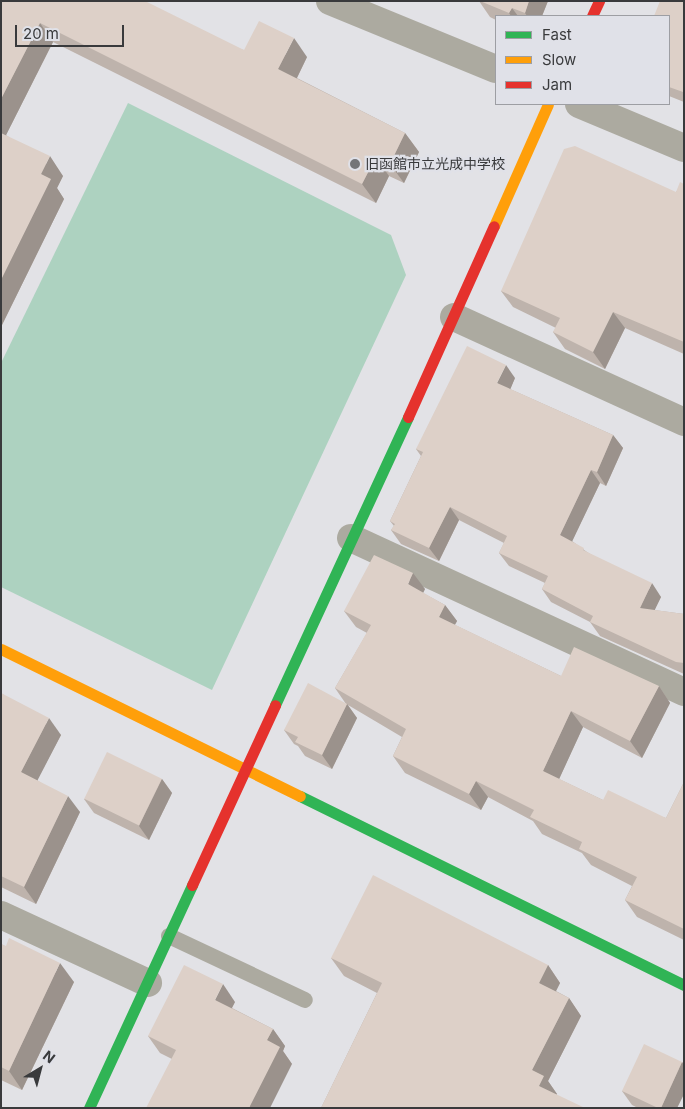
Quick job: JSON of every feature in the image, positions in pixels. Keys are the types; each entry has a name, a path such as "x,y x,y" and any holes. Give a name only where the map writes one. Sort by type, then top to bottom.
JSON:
{"street":[{"path":"330,1 495,70"},
{"path":"593,15 600,1"},
{"path":"89,1108 148,983 243,770 454,317 548,105"},
{"path":"581,105 684,148"},
{"path":"454,317 684,422"},
{"path":"351,538 684,692"},
{"path":"1,649 243,770 684,985"},
{"path":"1,915 148,983"}],"lane":[{"path":"169,936 305,1000"}],"green space":[{"path":"128,103 391,235 406,275 212,690 1,587 1,363"}],"building":[{"name":"旧函館市立光成中学校","path":"1,1 145,1 244,50 259,21 294,38 278,69 405,133 390,164 376,157 362,184 40,23 1,99"},
{"path":"480,1 529,1 525,13 512,8 509,13"},
{"path":"660,1 684,1 683,92 670,87 670,15 654,15"},
{"path":"1,133 50,156 41,174 51,179 1,280"},
{"path":"575,146 676,192 680,182 684,184 684,342 613,312 593,352 553,332 560,318 501,291 564,149"},
{"path":"467,346 506,365 497,383 613,435 597,472 591,470 560,535 584,548 583,550 652,583 640,608 684,614 684,663 676,662 590,622 593,616 542,589 548,576 499,553 507,536 450,507 429,548 391,530 395,524 390,521 423,452 416,449"},
{"path":"374,555 413,573 408,584 445,605 439,617 561,676 574,647 659,686 630,741 571,711 543,771 603,800 608,790 666,818 684,782 684,929 625,900 637,877 579,849 582,842 530,817 534,810 476,781 469,794 393,756 406,729 335,688 371,625 344,611"},
{"path":"308,683 347,704 322,755 295,742 298,737 284,730"},
{"path":"1,693 49,718 21,772 68,796 24,887 1,876"},
{"path":"107,752 162,779 139,825 84,799"},
{"path":"373,875 548,965 539,983 569,998 532,1070 544,1076 539,1086 585,1108 321,1108 382,983 331,958"},
{"path":"9,938 60,963 9,1071 1,1067 1,944 6,946"},
{"path":"184,965 223,984 215,1000 273,1029 267,1040 280,1047 249,1108 146,1108 176,1050 148,1036"},
{"path":"644,1044 682,1062 661,1108 622,1091"}],"traffic: fast":[{"path":"275,705 408,417"},
{"path":"300,796 684,985"},
{"path":"89,1108 192,885"}],"traffic: slow":[{"path":"494,226 548,105"},
{"path":"1,649 300,796"}],"traffic: jam":[{"path":"592,15 599,1"},
{"path":"408,417 494,226"},
{"path":"192,885 275,705"}],"place":[{"name":"旧函館市立光成中学校","path":"355,164"}]}
